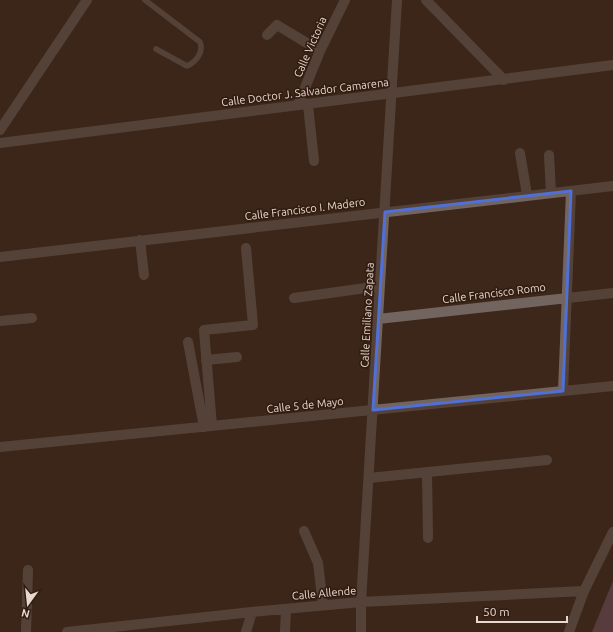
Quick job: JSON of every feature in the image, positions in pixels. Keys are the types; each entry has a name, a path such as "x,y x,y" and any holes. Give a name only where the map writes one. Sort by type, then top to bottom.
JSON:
{"street":[{"path":"0,130 86,0"},
{"name":"Calle Victoria","path":"303,105 320,51 345,0"},
{"name":"Calle Emiliano Zapata","path":"361,632 361,602 398,0"},
{"path":"426,0 504,80"},
{"path":"267,35 277,25 320,51"},
{"name":"Calle Doctor J. Salvador Camarena","path":"0,143 613,65"},
{"path":"303,105 314,161"},
{"path":"520,153 527,196"},
{"path":"549,155 551,192"},
{"name":"Calle Francisco I. Madero","path":"0,257 613,186"},
{"path":"563,391 568,297 571,191"},
{"path":"140,240 144,275"},
{"path":"208,427 204,330 253,325 246,248"},
{"path":"294,298 380,286"},
{"name":"Calle Francisco Romo","path":"378,318 613,293"},
{"path":"0,321 32,318"},
{"path":"188,342 208,427"},
{"path":"206,360 237,357"},
{"name":"Calle 5 de Mayo","path":"0,447 613,386"},
{"path":"369,478 547,460"},
{"path":"427,473 428,538"},
{"path":"304,531 318,563 323,606"},
{"path":"569,632 584,591 613,532"},
{"path":"26,632 28,570"},
{"name":"Calle Allende","path":"67,632 361,602 584,591"},
{"path":"285,632 286,609"},
{"path":"246,632 252,612"}],"lane":[{"path":"145,0 200,42 202,52 192,64 187,66 156,49"}],"highlighted area":[{"path":"571,191 563,391 373,410 385,212"}],"building":[{"path":"613,581 613,632 592,632"}]}
